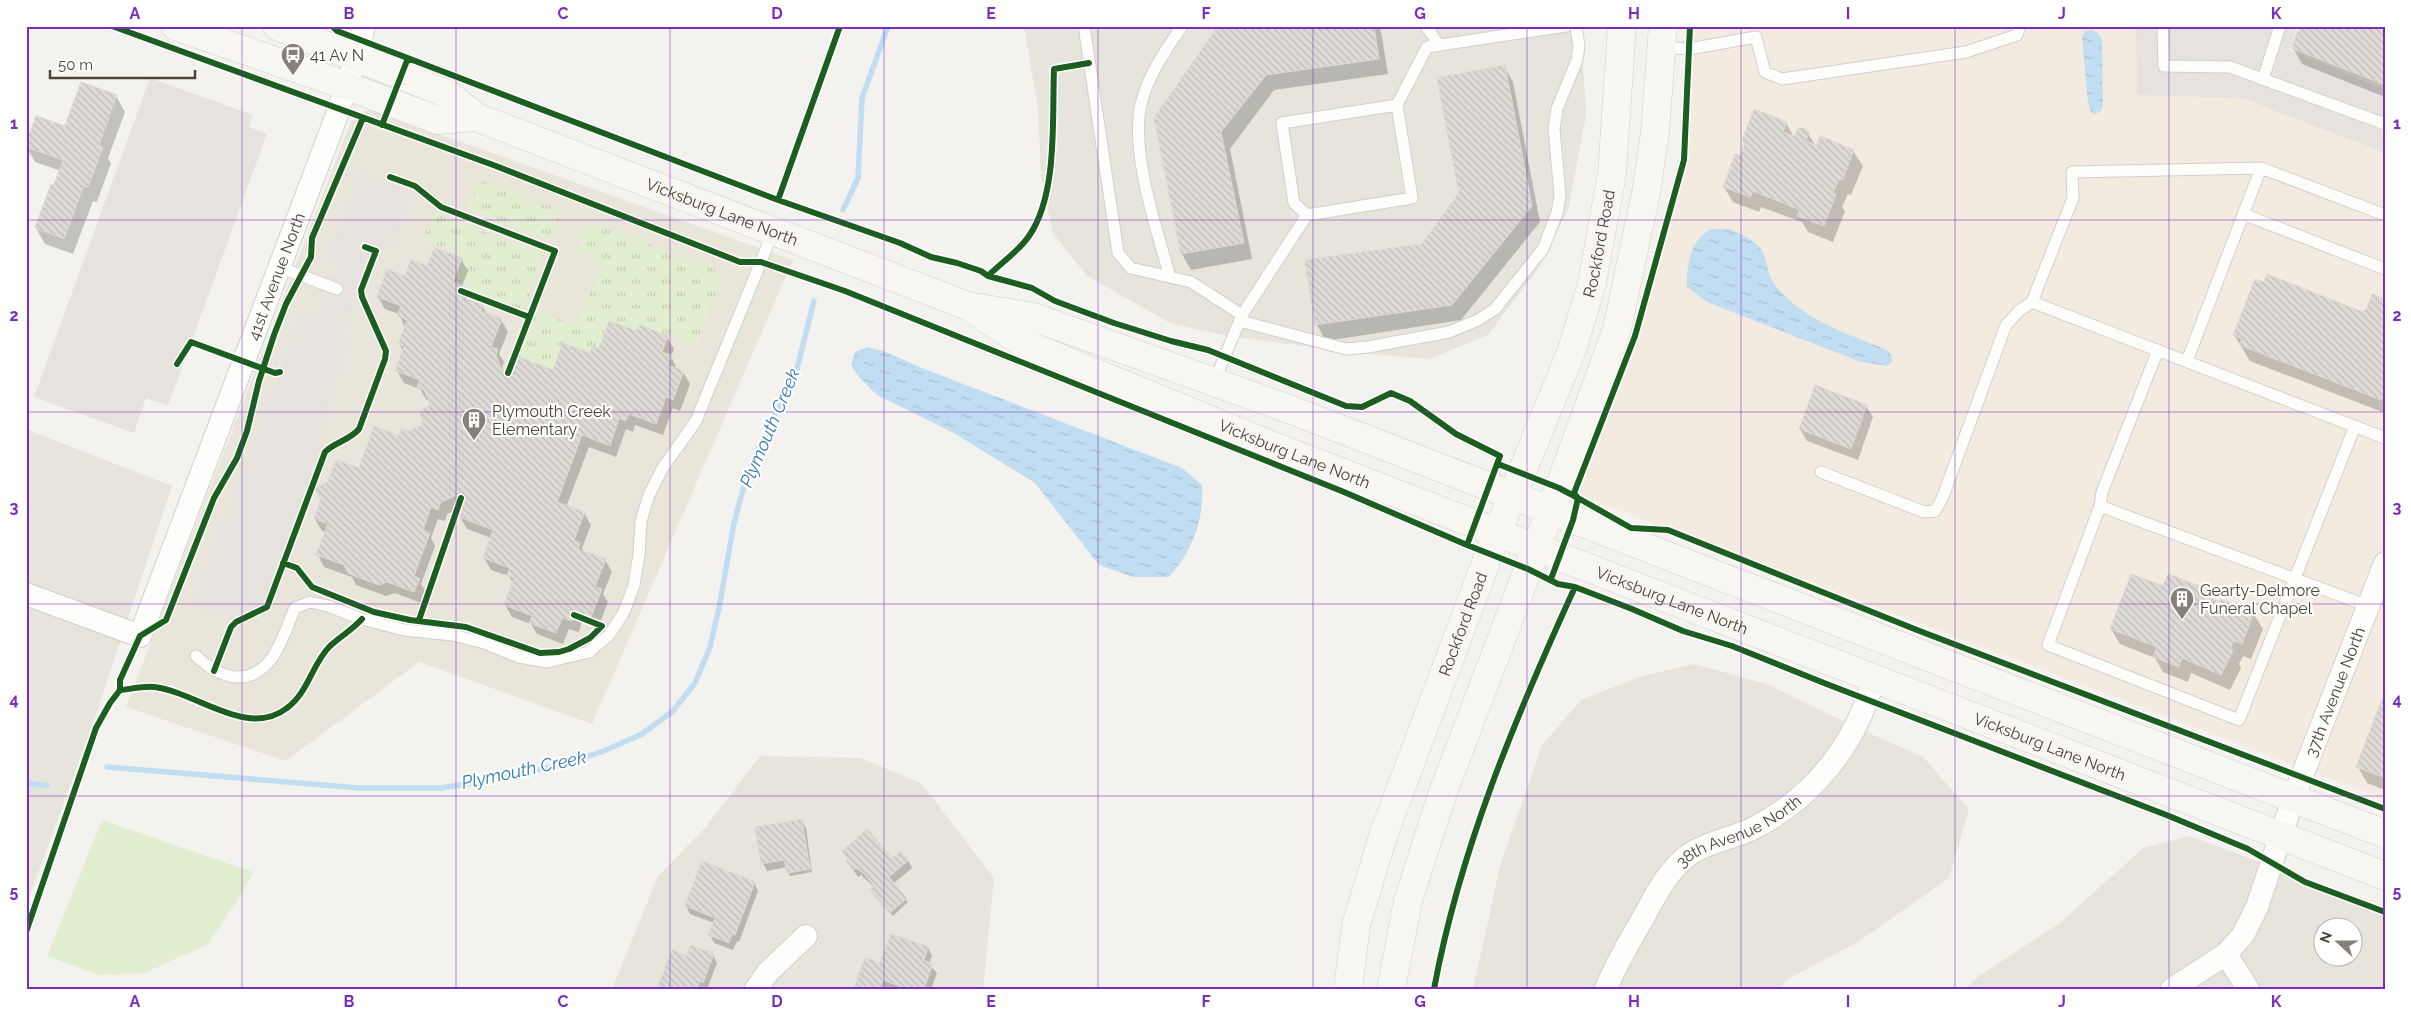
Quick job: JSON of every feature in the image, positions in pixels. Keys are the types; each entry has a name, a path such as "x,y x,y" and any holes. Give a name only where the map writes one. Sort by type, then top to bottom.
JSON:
{"main road":[{"name":"Vicksburg Lane North","path":"175,26 347,86 437,120 476,117"},
{"name":"Vicksburg Lane North","path":"277,26 448,94 476,117 968,306 1032,317 1214,382 2385,834"},
{"name":"Rockford Road","path":"1348,989 1356,925 1384,833 1496,533 1572,350 1592,283 1612,174 1622,26"},
{"path":"1392,989 1408,901 1442,795 1617,329 1646,193 1655,133 1663,37"},
{"name":"Vicksburg Lane North","path":"968,306 1023,343 1276,446 1496,533 2385,876"}],"street":[{"name":"41st Avenue North","path":"26,594 140,636 347,86 364,26"},
{"name":"37th Avenue North","path":"2172,989 2195,976 2226,954 2243,935 2257,907 2293,799 2385,563"},
{"name":"38th Avenue North","path":"1606,989 1615,966 1672,870 1691,853 1753,829 1789,807 1821,778 1846,745 1865,708 1874,678"},
{"path":"756,989 767,973 806,936"},
{"path":"2226,954 2248,989"}],"lane":[{"path":"1084,26 1118,253 1131,268 1191,282 1241,318 1346,349 1368,347 1449,332 1478,320 1495,309 1544,249 1557,213 1560,195 1554,129 1557,109 1577,60 1579,46 1576,26"},
{"path":"1170,278 1143,170 1139,121 1142,98 1149,80 1160,58 1182,26"},
{"path":"1426,26 1439,45"},
{"path":"1214,382 1241,318 1307,215 1412,198 1397,105 1427,47 1566,26"},
{"path":"1663,37 1689,49 1755,32 1765,72 1782,78 1966,52 2017,36 2020,26"},
{"path":"2163,26 2164,66 2230,68 2385,124"},
{"path":"2263,79 2280,26"},
{"path":"1307,215 1294,203 1282,123 1397,105"},
{"path":"2187,362 2261,168"},
{"path":"1821,472 1924,512 1935,512 1942,499 2006,325 2019,311 2032,302 2074,198 2072,172 2261,168 2385,215"},
{"path":"2243,214 2385,269"},
{"path":"196,656 208,667 226,677 244,678 260,671 273,657 295,608 310,602 404,630 453,634 484,643 519,658 547,662 589,652 609,635 624,612 634,585 639,554 641,520 649,495 662,469 696,421 774,230"},
{"path":"279,266 338,289"},
{"path":"2032,302 2385,438"},
{"path":"2158,350 2102,492 2100,506 2048,644 2238,720 2354,426"},
{"path":"2100,506 2368,606"}],"shaded area":[{"path":"1024,26 1581,26 1586,116 1568,210 1538,269 1488,335 1429,359 1359,353 1227,336 1170,323 1086,275 1053,233 1041,176 1038,109"},
{"path":"1687,26 2385,26 2385,799 1572,492 1623,368 1646,297 1664,226 1681,146 1689,78"},
{"path":"2136,26 2297,26 2289,50 2385,90 2385,153 2242,98 2137,95"},
{"path":"150,78 253,115 249,127 267,134 168,406 146,398 134,433 34,397"},
{"path":"372,110 793,260 592,724 419,662 286,761 126,707 351,121 362,112"},
{"path":"360,173 412,192 391,250 374,245 340,338 350,342 322,418 320,450 263,605 232,620 193,605 301,315 317,320 337,266 327,263"},
{"path":"26,429 172,486 93,723 26,906"},
{"path":"1694,664 1767,684 1853,726 1923,757 1969,809 1949,878 1858,942 1786,980 1780,989 1473,989 1500,866 1542,745 1581,700 1642,676"},
{"path":"760,756 860,758 921,783 994,878 983,989 612,989 658,876 705,828"},
{"path":"2190,836 2385,909 2385,989 1965,989 1979,976 2060,923 2143,848"}],"green space":[{"path":"480,180 562,211 551,241 468,210"},
{"path":"433,212 544,254 523,312 464,290 467,284 456,280 465,256 423,240"},
{"path":"587,221 715,269 722,278 695,346 640,325 637,331 599,349 593,347 590,353 563,343 553,370 517,357 535,310 578,326 602,261 575,251"},
{"path":"102,820 253,872 244,890 208,944 145,973 99,975 47,956"}],"water":[{"path":"2091,30 2098,33 2102,40 2103,105 2101,111 2095,114 2091,112 2088,103 2082,37 2085,31"},
{"path":"1729,229 1749,238 1761,249 1772,281 1791,302 1830,326 1887,350 1892,356 1892,362 1887,366 1861,362 1707,302 1687,287 1687,271 1691,255 1698,240 1710,230"},
{"path":"867,347 886,352 922,368 1182,468 1202,485 1199,522 1185,556 1169,577 1133,577 1099,565 1035,483 952,432 877,395 859,377 851,365 855,352"}],"building":[{"path":"1218,26 1374,26 1379,59 1266,75 1221,132 1244,243 1181,254 1154,118"},
{"path":"2300,26 2385,26 2385,85 2291,48"},
{"path":"1505,65 1532,206 1452,305 1315,325 1305,260 1422,244 1459,193 1437,78"},
{"path":"81,82 117,95 99,145 103,147 88,187 84,186 64,239 35,228 51,184 54,185 63,160 26,147 26,142 36,116 65,126"},
{"path":"1754,109 1787,122 1783,132 1795,136 1798,128 1804,128 1809,132 1806,141 1817,145 1820,136 1854,150 1843,180 1839,179 1833,193 1836,194 1824,226 1797,216 1800,210 1753,191 1750,197 1723,187 1735,154 1740,156 1745,142 1742,140"},
{"name":"Plymouth Creek Elementary","path":"434,248 462,258 453,282 463,286 459,296 483,305 481,311 502,319 491,347 498,349 496,355 502,371 512,374 519,357 553,370 563,343 590,353 593,346 599,349 609,321 637,331 640,325 668,336 662,352 672,355 668,365 684,371 673,400 666,397 656,424 629,414 626,421 619,418 610,446 582,435 557,502 585,512 574,540 580,543 578,549 606,559 595,587 602,589 591,617 576,611 572,621 562,618 556,633 529,623 532,616 504,605 514,578 507,575 510,568 483,558 493,530 459,517 465,500 455,496 441,502 438,510 431,507 423,530 430,533 414,576 420,579 414,592 387,582 379,585 362,579 348,573 344,565 316,555 328,524 314,519 321,500 315,488 328,482 336,460 359,468 374,426 399,436 402,428 408,431 422,425 423,422 420,414 422,409 429,406 430,403 424,390 417,387 420,380 395,371 404,347 398,344 407,320 397,316 401,306 377,297 387,269 405,276 411,260 427,266"},
{"path":"2267,274 2363,312 2367,308 2372,294 2385,299 2385,394 2381,400 2239,345 2242,339 2233,335 2255,279 2264,282"},
{"path":"1815,385 1867,405 1851,449 1799,429"},
{"name":"Gearty-Delmore Funeral Chapel","path":"2131,574 2163,586 2168,574 2207,589 2205,596 2220,602 2221,599 2254,612 2242,644 2234,641 2231,647 2233,651 2221,675 2182,658 2179,667 2153,657 2157,647 2110,629"},
{"path":"2385,694 2385,778 2356,767"},
{"path":"802,819 808,857 785,864 784,860 761,864 755,827"},
{"path":"867,829 893,858 901,851 909,860 876,888 864,874 856,868 853,870 846,861 848,859 842,851"},
{"path":"808,857 811,869 787,873 785,864"},
{"path":"702,861 755,882 735,935 732,934 729,943 708,935 715,918 685,906"},
{"path":"889,877 907,898 890,913 869,890"},
{"path":"891,934 929,947 924,960 933,964 924,989 907,989 883,980 880,989 854,987 865,958 880,963"},
{"path":"691,945 714,954 703,983 700,981 697,989 657,989 672,950 687,956"}],"waterway":[{"name":"Plymouth Creek","path":"843,210 858,178 862,98 888,26"},
{"name":"Plymouth Creek","path":"107,767 360,788 441,788 480,782 564,764 604,751 642,734 673,711 695,683 710,647 734,523 745,482 760,445 796,373 814,301"},
{"name":"Plymouth Creek","path":"26,783 47,786"}],"cycle path":[{"path":"112,26 496,166 740,262 761,262 845,291 1344,492 1467,545 1500,456 1456,434 1410,401 1391,393 1362,407 1346,406 1208,350 1171,341 1114,323 1055,301 1032,288 988,276 981,271 957,263 931,257 900,243 778,200 337,31 332,26"},
{"path":"778,200 840,26"},
{"path":"1690,26 1684,160 1635,336 1574,493 1578,498 1631,528 1668,530 1917,630 2385,809"},
{"path":"382,125 408,58"},
{"path":"988,276 1015,252 1029,236 1038,219 1045,199 1052,156 1054,69 1089,63"},
{"path":"120,690 120,680 140,636 166,620 214,498 237,458 247,431 259,381 274,335 286,304 311,257 312,238 363,118"},
{"path":"390,177 415,186 441,207 555,251 508,373"},
{"path":"214,671 231,627 236,622 267,607 325,452 359,429 385,359 386,351 362,297 361,290 376,251 365,247"},
{"path":"461,291 529,317"},
{"path":"177,364 191,342 275,373 280,372"},
{"path":"1498,464 1559,488 1578,498 1573,520 1551,579"},
{"path":"419,620 461,498"},
{"path":"1467,545 1528,569 1558,584 1575,587 1683,631 1732,646 2169,816 2248,849 2305,882 2385,912"},
{"path":"283,563 297,568 312,587 374,612 410,620 466,627 540,653 559,652 569,649 590,638 602,626 574,615"},
{"path":"1434,989 1445,937 1474,834 1511,734 1575,587"},
{"path":"26,932 96,728 110,703 120,690 154,687 239,716 255,718 272,716 294,702 305,687 324,653 362,619"}],"place":[{"name":"41 Av N","path":"293,76"},
{"name":"Plymouth Creek Elementary","path":"474,441"},
{"name":"Gearty-Delmore Funeral Chapel","path":"2182,620"}]}
